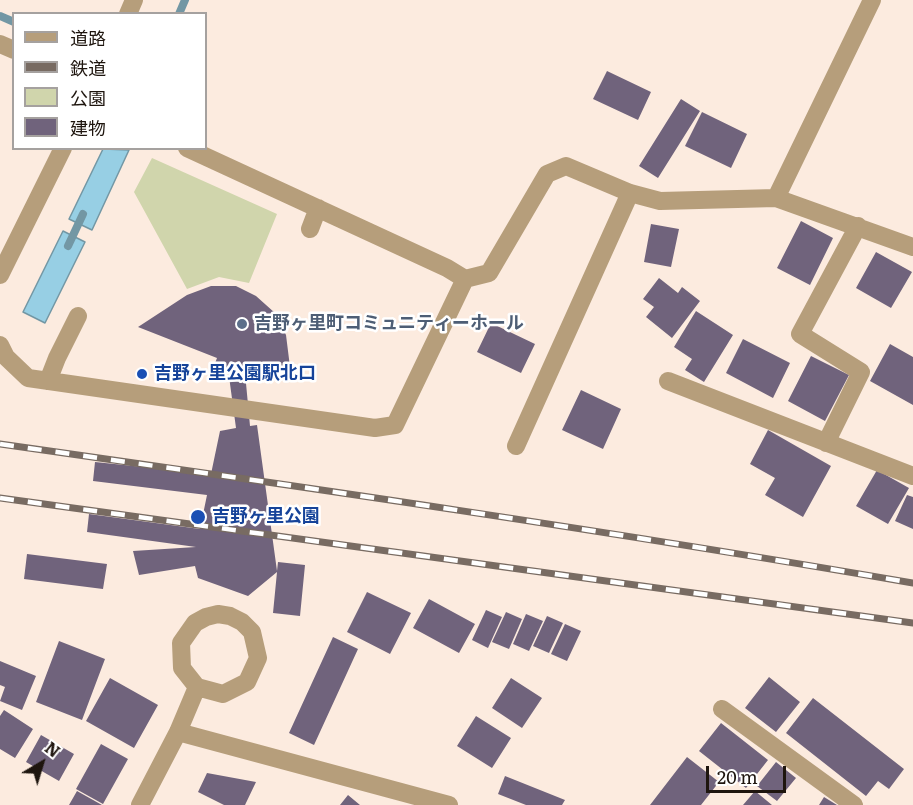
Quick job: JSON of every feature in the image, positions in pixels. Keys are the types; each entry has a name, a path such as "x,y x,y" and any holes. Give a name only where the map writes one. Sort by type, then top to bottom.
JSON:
{"street":[{"path":"776,198 872,0"},
{"path":"0,275 62,150"},
{"path":"191,150 447,268 465,279 489,273 547,174 566,166 630,193 660,201 776,198 913,247"},
{"path":"516,446 630,193"},
{"path":"310,229 318,208"},
{"path":"826,443 861,372 800,334 858,226"},
{"path":"0,345 6,357 28,378 375,429 395,425 465,279"},
{"path":"48,381 78,316"},
{"path":"668,381 913,476"},
{"path":"218,614 243,622 252,632 258,658 247,682 223,694 197,687 182,668 181,643 195,623 218,614"},
{"path":"140,805 178,732 197,687"},
{"path":"722,709 854,805"},
{"path":"178,732 449,805"}],"green space":[{"path":"152,158 277,214 249,283 219,277 187,289 134,192"}],"water":[{"path":"103,150 129,150 92,230 69,219"},
{"path":"63,231 85,242 45,323 23,312"}],"building":[{"path":"607,71 651,92 638,120 593,99"},
{"path":"681,99 700,111 658,178 639,166"},
{"path":"702,112 747,134 731,168 685,146"},
{"path":"801,221 833,238 810,285 777,268"},
{"path":"651,224 679,229 671,267 644,262"},
{"path":"876,252 912,272 891,308 856,288"},
{"path":"659,278 678,293 682,287 700,301 672,338 646,317 654,307 643,299"},
{"path":"211,286 236,286 256,296 275,313 286,335 290,367 244,362 250,426 257,425 277,571 278,562 305,565 300,616 273,613 277,572 248,596 198,578 195,566 139,575 133,551 196,547 87,532 89,514 200,529 207,495 93,481 95,462 211,474 220,431 236,428 228,369 214,366 217,358 138,327 187,295"},
{"path":"696,311 733,335 704,382 685,370 692,359 674,347"},
{"path":"491,323 535,344 521,373 477,352"},
{"path":"743,339 790,363 773,398 726,373"},
{"path":"890,344 913,357 913,405 870,381"},
{"path":"811,356 849,375 825,421 788,401"},
{"path":"581,390 621,409 603,449 562,430"},
{"path":"768,430 831,466 803,517 765,495 775,478 750,464"},
{"path":"877,470 909,488 888,524 856,506"},
{"path":"907,495 913,497 913,529 895,521"},
{"path":"27,554 107,564 103,589 24,579"},
{"path":"367,592 411,613 390,654 347,632"},
{"path":"429,599 475,624 459,653 413,628"},
{"path":"486,610 502,617 488,648 472,640"},
{"path":"506,612 522,619 509,649 492,642"},
{"path":"526,614 543,621 529,651 513,644"},
{"path":"547,616 563,623 549,653 533,646"},
{"path":"565,624 581,631 567,661 551,654"},
{"path":"333,637 358,649 314,745 289,733"},
{"path":"59,641 105,659 82,720 36,702"},
{"path":"0,661 36,676 22,710 0,701 5,687 0,685"},
{"path":"769,677 800,702 776,732 745,708"},
{"path":"110,678 158,705 134,748 86,721"},
{"path":"511,678 542,698 522,728 492,708"},
{"path":"813,698 904,769 889,789 878,781 866,796 786,733"},
{"path":"4,710 33,729 15,758 0,749 0,716"},
{"path":"476,716 511,738 492,768 457,746"},
{"path":"721,723 768,760 746,788 699,751"},
{"path":"41,735 74,754 59,781 26,762"},
{"path":"101,744 128,759 103,804 76,789"},
{"path":"687,757 719,782 701,805 650,805"},
{"path":"776,762 796,778 777,801 757,786"},
{"path":"207,773 256,782 245,805 224,805 198,792"},
{"path":"505,776 565,800 562,805 526,805 498,794"},
{"path":"77,791 102,805 69,805"},
{"path":"755,791 772,805 743,805"},
{"path":"348,795 360,805 340,805"},
{"path":"824,797 837,805 819,805"}],"waterway":[{"path":"180,12 185,0"},
{"path":"0,16 12,21"},
{"path":"68,246 83,214"}],"railway":[{"path":"0,444 457,510 913,583"},
{"path":"0,498 913,623"}],"place":[{"name":"吉野ヶ里町コミュニティーホール","path":"242,324"},
{"name":"吉野ヶ里公園駅北口","path":"142,374"},
{"name":"吉野ヶ里公園","path":"198,517"}]}
